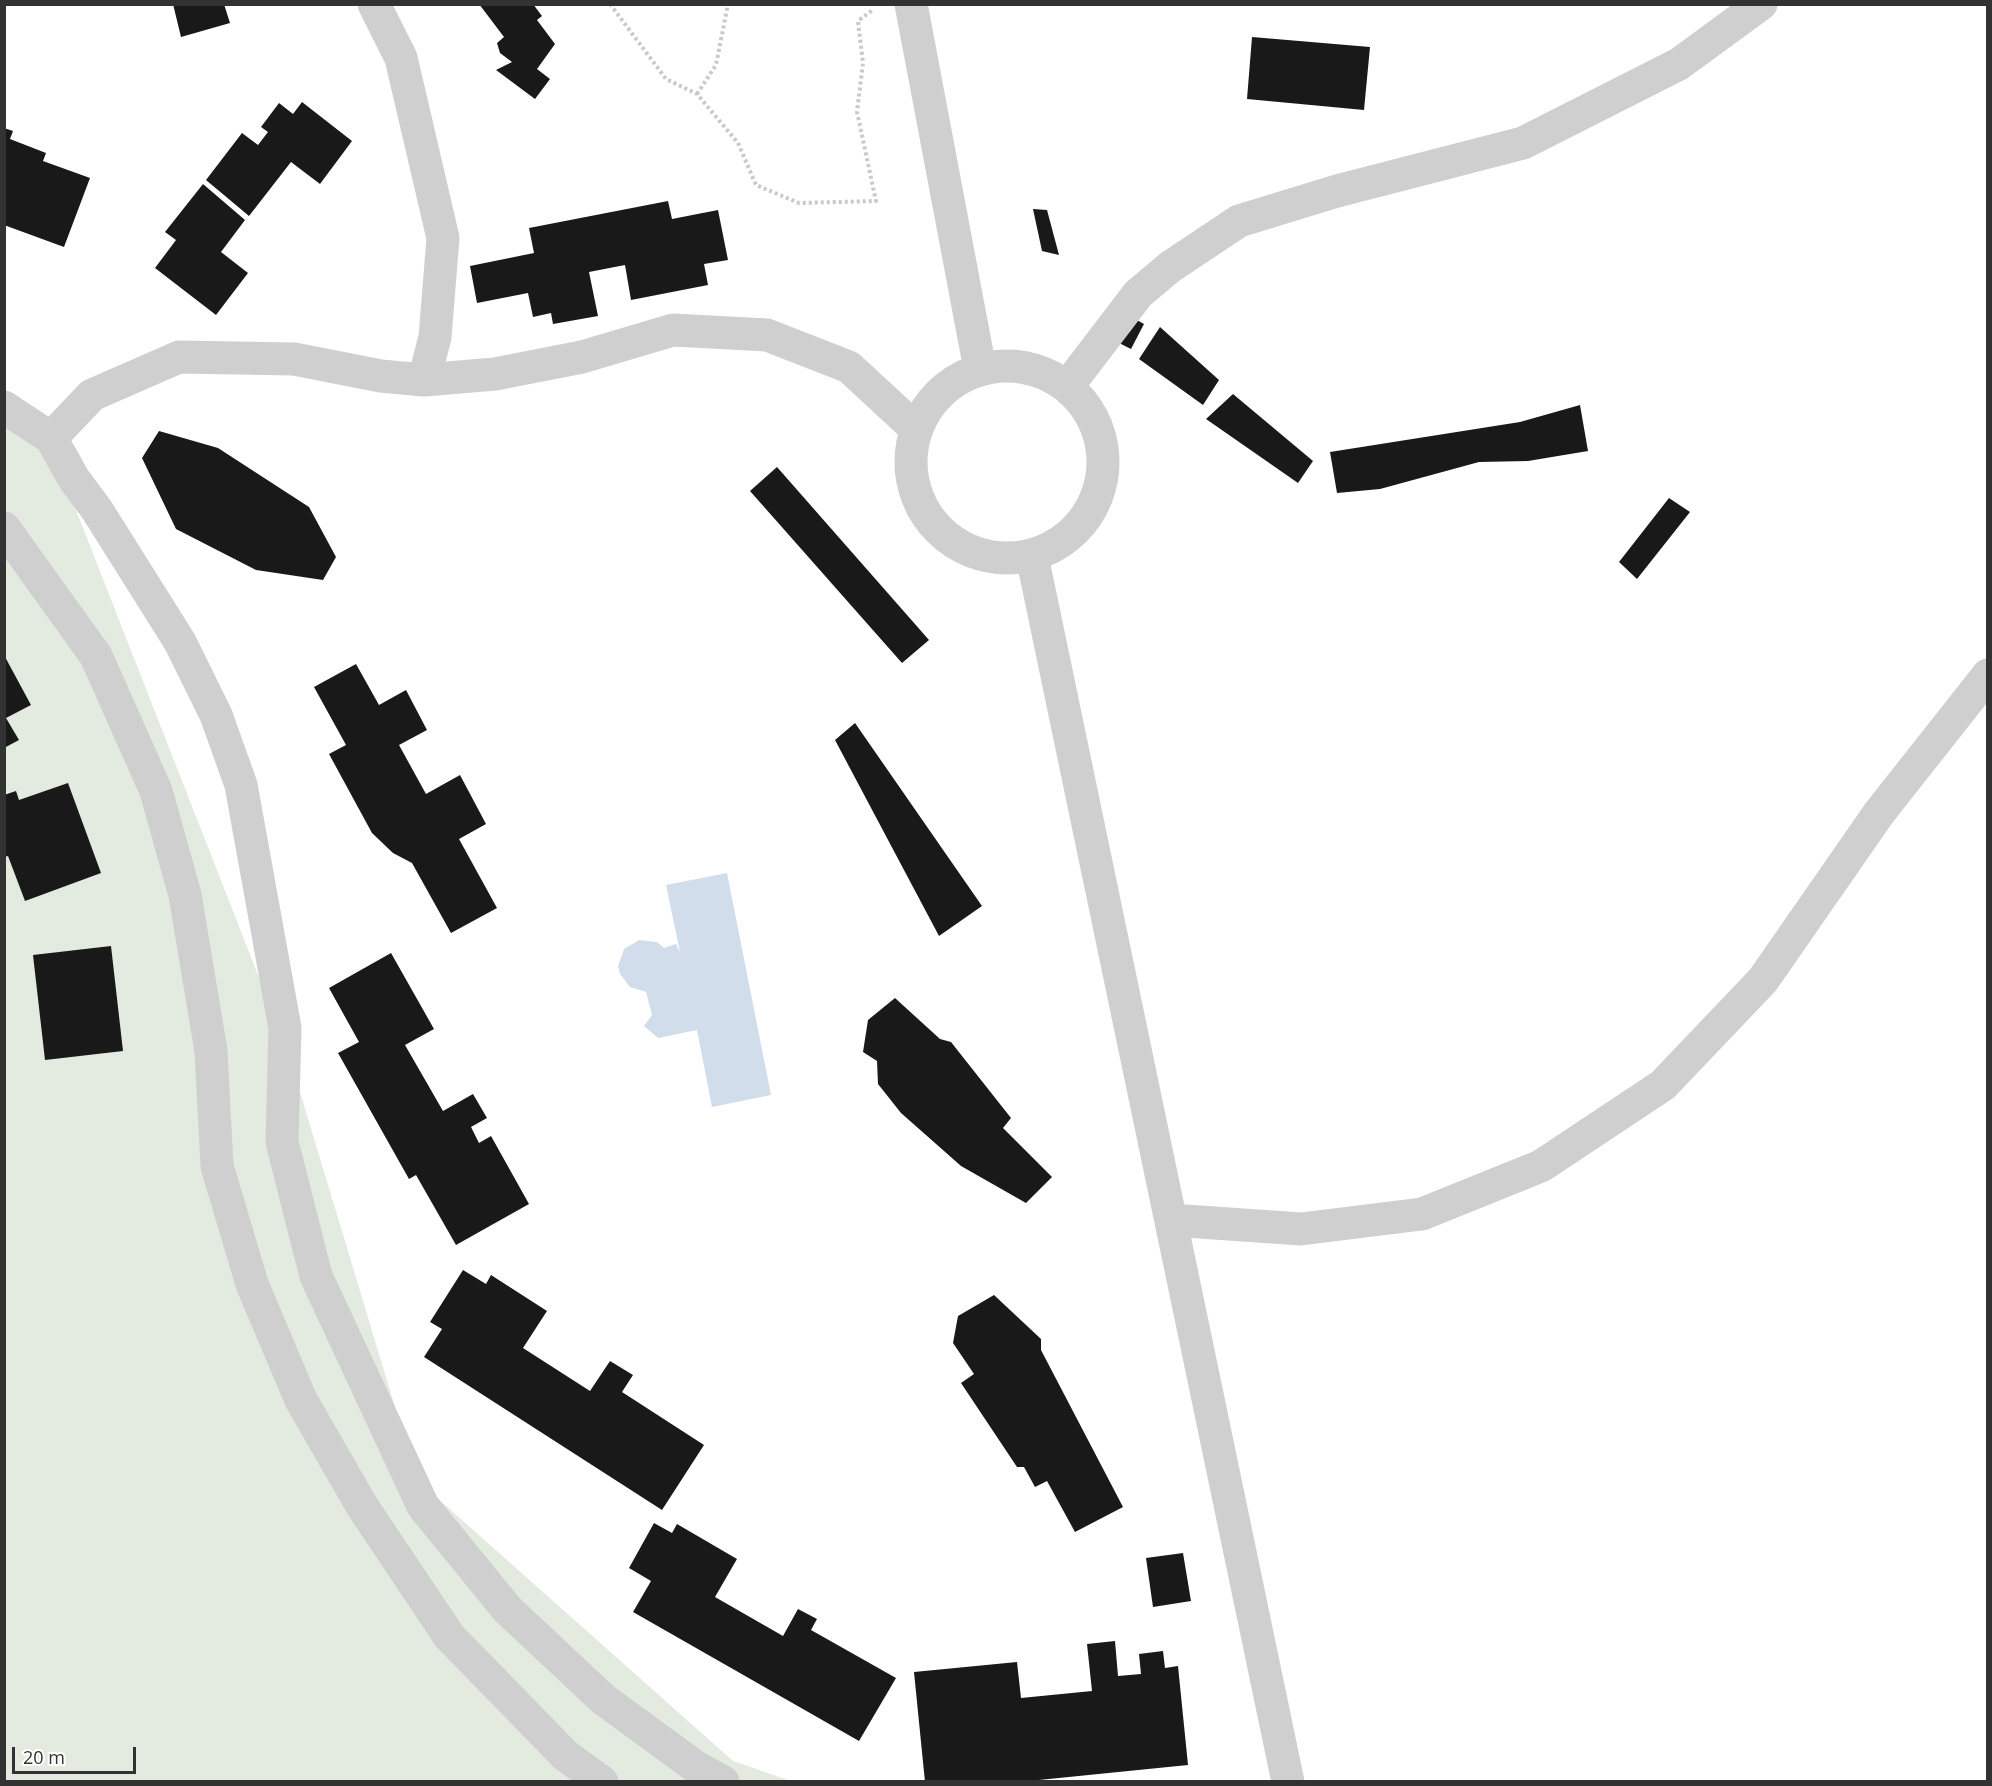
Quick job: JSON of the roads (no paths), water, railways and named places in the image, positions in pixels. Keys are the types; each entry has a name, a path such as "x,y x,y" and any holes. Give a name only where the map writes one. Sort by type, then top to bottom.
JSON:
{"street":[{"path":"374,4 401,58 443,238 435,337 424,380"},
{"path":"911,4 980,369"},
{"path":"1067,387 1138,294 1170,267 1239,220 1337,191 1523,143 1679,64 1761,4"},
{"path":"51,438 92,395 179,357 294,359 381,376 424,380 495,374 582,357 672,330 767,335 849,367 915,429"},
{"path":"1010,365 1041,371 1067,387 1088,409 1100,437 1104,467 1098,496 1082,523 1060,544 1032,556 1002,559 973,553 947,538 926,516 913,489 909,458 915,429 930,402 952,381 980,369 1010,365"},
{"path":"4,407 51,438 74,479 180,642 216,715 241,785 285,1028 282,1142 316,1276 423,1506 507,1609 603,1699 696,1767 723,1782"},
{"path":"4,528 96,656 156,791 185,895 209,1040 217,1166 252,1284 301,1400 362,1506 449,1636 565,1755 602,1782"},
{"path":"1032,556 1288,1782"},
{"path":"1171,1220 1301,1229 1422,1214 1541,1166 1663,1085 1763,981 1879,813 1988,675"}]}
